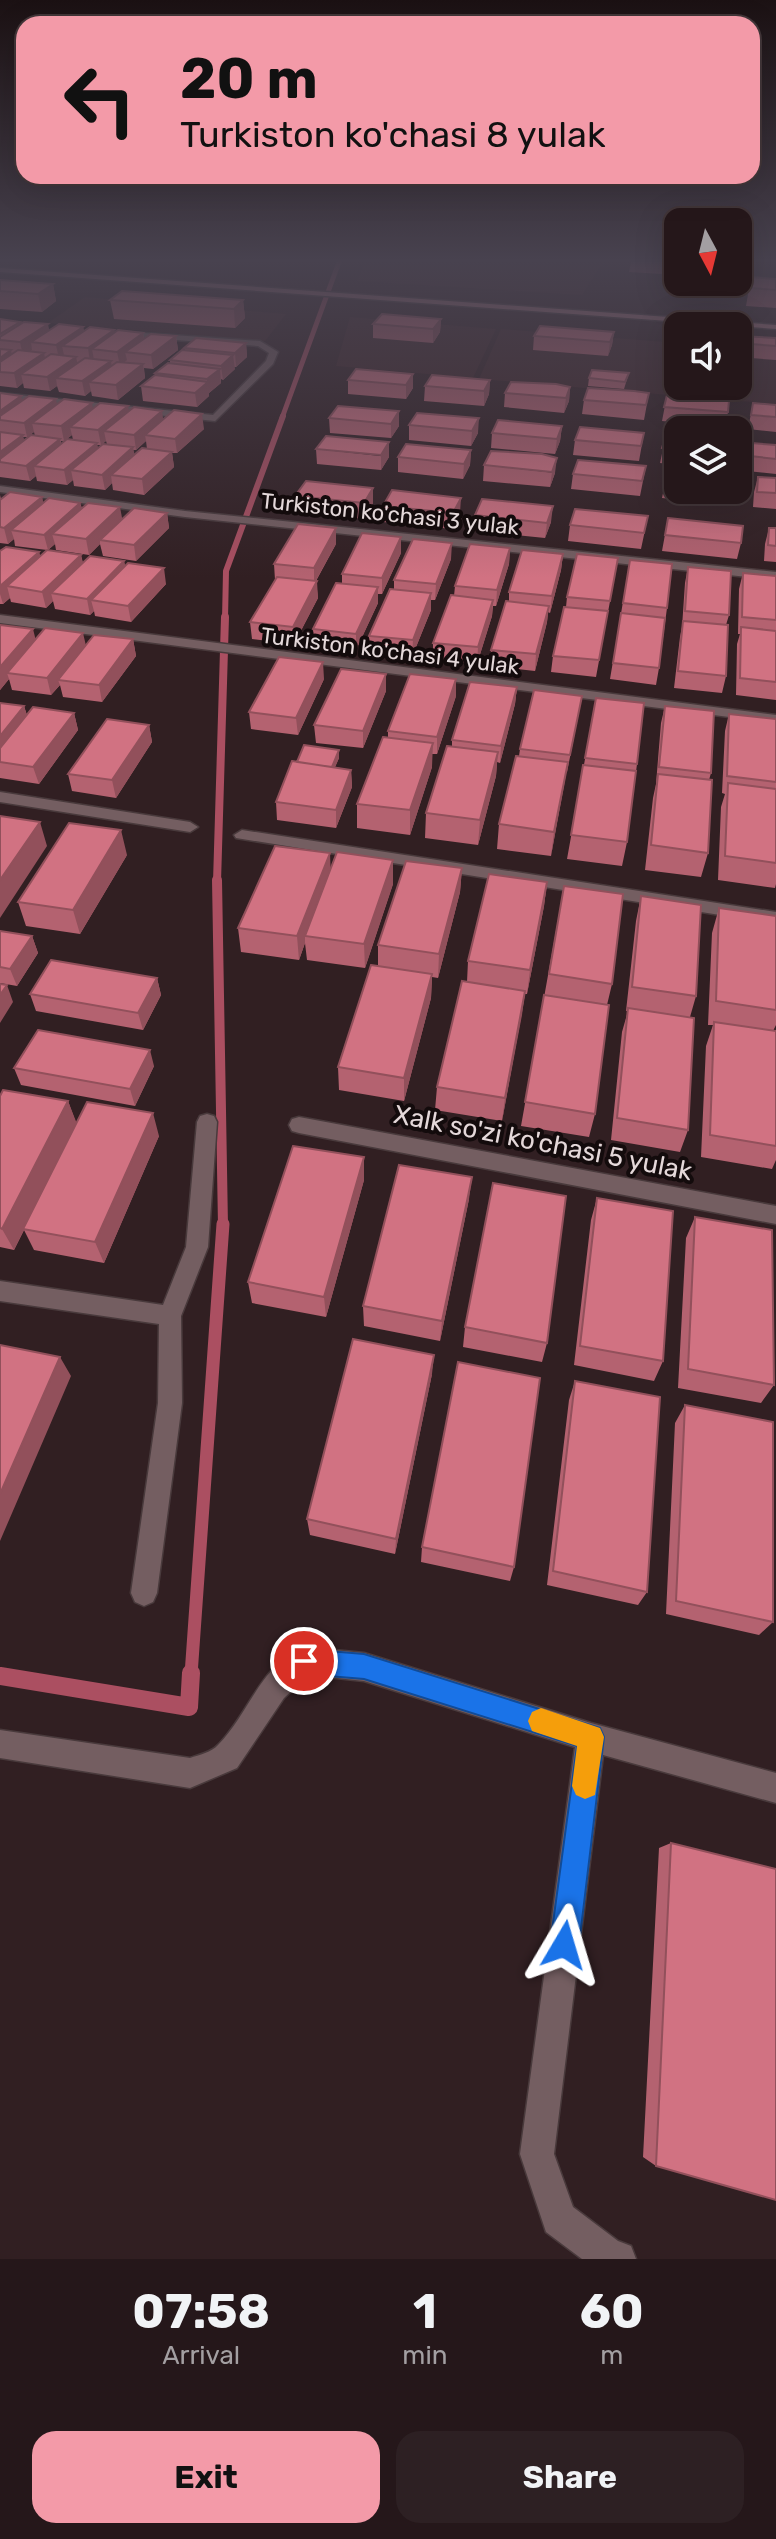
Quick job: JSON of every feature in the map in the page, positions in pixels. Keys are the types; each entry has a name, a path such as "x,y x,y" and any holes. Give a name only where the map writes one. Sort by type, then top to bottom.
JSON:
{"street":[{"path":"0,396 215,418 265,367"},
{"name":"Turkiston ko'chasi 3 yulak","path":"0,489 185,514 776,576"},
{"name":"Turkiston ko'chasi 4 yulak","path":"0,619 776,719"},
{"path":"0,797 190,827"},
{"path":"242,835 776,918"},
{"path":"144,1593 170,1403 170,1316 197,1247 207,1122"},
{"name":"Xalk so'zi ko'chasi 5 yulak","path":"299,1125 776,1215"},
{"path":"0,1291 170,1316"},
{"path":"0,1744 190,1773 227,1758 274,1688 304,1661 364,1667 591,1737 776,1788"},
{"path":"591,1737 537,2154 559,2219 608,2256 618,2259"}],"shaded area":[{"path":"352,367 478,367 473,378"},
{"path":"484,367 664,367 664,395 479,379"},
{"path":"752,367 776,367 776,404 728,400 752,400"}],"building":[{"path":"0,367 22,367 14,373 0,372"},
{"path":"31,367 61,367 47,377 21,374"},
{"path":"71,367 102,367 82,381 56,378"},
{"path":"109,367 139,367 116,385 89,382"},
{"path":"162,367 220,369 207,379 155,373"},
{"path":"356,369 413,374 406,385 348,380"},
{"path":"592,370 629,373 625,382 589,378"},
{"path":"155,375 208,382 195,393 141,386"},
{"path":"432,375 490,380 484,391 425,386"},
{"path":"511,382 570,387 566,398 505,393"},
{"path":"588,388 649,393 646,405 584,400"},
{"path":"0,393 21,396 0,411"},
{"path":"29,396 56,399 24,423 0,420 0,416"},
{"path":"64,399 92,403 61,426 32,423"},
{"path":"666,400 729,400 728,412 664,407"},
{"path":"100,403 128,406 98,430 70,427"},
{"path":"753,403 776,405 776,417 751,415"},
{"path":"338,406 399,411 391,424 329,418"},
{"path":"134,407 162,411 134,435 104,431"},
{"path":"174,410 202,414 175,439 145,435"},
{"path":"417,413 479,418 472,431 409,425"},
{"path":"498,420 562,426 557,439 492,433"},
{"path":"580,427 644,433 641,446 575,440"},
{"path":"0,432 23,435 0,452"},
{"path":"31,435 60,439 26,466 0,462 0,459"},
{"path":"326,436 389,442 381,455 316,449"},
{"path":"67,439 97,443 64,470 34,466"},
{"path":"752,443 776,445 776,459 752,456"},
{"path":"103,444 133,447 102,475 71,470"},
{"path":"406,444 471,450 464,464 398,457"},
{"path":"142,448 172,452 142,479 111,475"},
{"path":"491,451 557,458 552,472 484,465"},
{"path":"578,460 646,466 642,481 573,474"},
{"path":"758,477 776,478 776,493 757,492"},
{"path":"306,481 373,488 364,503 295,496"},
{"path":"392,490 461,498 453,513 383,506"},
{"path":"10,492 42,497 4,528 0,527 0,500"},
{"path":"49,498 80,503 44,535 11,530"},
{"path":"482,499 553,506 547,523 475,515"},
{"path":"88,503 120,507 86,539 52,534"},
{"path":"134,508 167,513 134,545 100,540"},
{"path":"575,509 648,516 644,533 570,525"},
{"path":"668,518 743,526 741,543 665,535"},
{"path":"298,524 336,528 314,568 274,564"},
{"path":"769,528 776,528 776,546 768,545"},
{"path":"362,533 401,537 382,578 342,574"},
{"path":"413,539 452,543 436,584 394,580"},
{"path":"470,544 510,548 497,590 455,586"},
{"path":"6,547 39,552 0,586 0,551"},
{"path":"47,550 81,555 42,592 7,586"},
{"path":"522,550 563,554 552,596 509,592"},
{"path":"577,554 618,558 610,601 567,597"},
{"path":"90,556 124,561 87,599 51,593"},
{"path":"630,560 672,564 667,608 623,603"},
{"path":"128,563 164,568 128,606 91,600"},
{"path":"688,567 731,571 729,615 685,611"},
{"path":"743,573 776,576 776,620 742,617"},
{"path":"277,577 317,581 293,627 250,622"},
{"path":"336,583 378,587 356,634 313,629"},
{"path":"390,589 431,593 413,640 369,636"},
{"path":"451,595 493,600 478,647 433,643"},
{"path":"506,601 549,606 536,654 491,650"},
{"path":"564,607 608,611 599,660 553,656"},
{"path":"621,613 665,618 659,668 613,663"},
{"path":"683,621 728,625 726,676 678,671"},
{"path":"0,625 33,629 0,667"},
{"path":"741,627 776,631 776,682 740,678"},
{"path":"45,628 83,633 47,678 7,673"},
{"path":"94,635 133,639 99,685 58,680"},
{"path":"279,657 323,662 296,718 249,712"},
{"path":"341,669 386,674 363,731 314,725"},
{"path":"410,674 456,679 437,737 388,731"},
{"path":"470,682 517,687 501,746 452,740"},
{"path":"534,690 582,696 570,755 520,749"},
{"path":"596,698 644,703 637,764 585,758"},
{"path":"0,703 24,706 0,736"},
{"path":"665,706 714,711 711,773 659,767"},
{"path":"33,707 74,713 33,767 0,762 0,748"},
{"path":"729,714 776,719 776,782 727,776"},
{"path":"107,719 149,725 112,780 68,774"},
{"path":"383,737 433,743 410,810 357,804"},
{"path":"304,745 339,750 332,767 297,762"},
{"path":"447,746 498,752 480,820 426,813"},
{"path":"516,756 568,762 554,832 499,824"},
{"path":"292,761 351,770 336,810 276,802"},
{"path":"583,765 636,771 627,842 571,835"},
{"path":"658,774 712,780 708,853 651,845"},
{"path":"728,783 776,789 776,863 725,856"},
{"path":"0,816 40,822 0,880"},
{"path":"69,823 121,830 73,910 18,902"},
{"path":"275,846 330,853 297,936 238,928"},
{"path":"337,852 393,860 364,944 305,936"},
{"path":"406,861 462,868 439,954 378,945"},
{"path":"489,874 547,882 530,970 468,961"},
{"path":"564,886 623,894 612,984 549,974"},
{"path":"641,896 701,905 696,996 632,987"},
{"path":"719,908 776,916 776,1010 716,1001"},
{"path":"0,931 32,936 10,969 0,967"},
{"path":"51,960 157,978 138,1013 30,994"},
{"path":"371,965 432,974 404,1078 338,1067"},
{"path":"462,981 525,991 505,1098 437,1087"},
{"path":"544,995 609,1005 595,1114 525,1102"},
{"path":"628,1008 694,1018 688,1130 617,1118"},
{"path":"714,1022 776,1031 776,1146 710,1135"},
{"path":"38,1030 150,1050 130,1089 14,1068"},
{"path":"3,1090 68,1101 2,1229 0,1096"},
{"path":"87,1102 153,1113 95,1242 23,1229"},
{"path":"293,1146 364,1157 324,1297 248,1282"},
{"path":"399,1165 472,1177 442,1321 363,1306"},
{"path":"493,1183 566,1196 547,1343 465,1327"},
{"path":"597,1198 673,1211 663,1361 580,1346"},
{"path":"695,1217 772,1230 774,1385 688,1369"},
{"path":"353,1339 434,1355 396,1539 307,1519"},
{"path":"0,1345 60,1357 0,1494"},
{"path":"458,1362 540,1378 514,1567 422,1547"},
{"path":"575,1381 660,1397 647,1592 553,1571"},
{"path":"685,1405 773,1422 773,1622 676,1601"},
{"path":"671,1843 776,1869 776,2200 656,2166"}],"waterway":[{"path":"282,418 300,367"},
{"path":"225,619 226,571 283,416"},
{"path":"217,881 225,617"},
{"path":"217,881 223,1224"},
{"path":"191,1675 223,1224"},
{"path":"0,1676 189,1707 191,1673"}],"slow traffic":[{"path":"541,1721 591,1737 585,1786"}],"route":[{"path":"304,1661 364,1667 591,1737 564,1945"}]}
